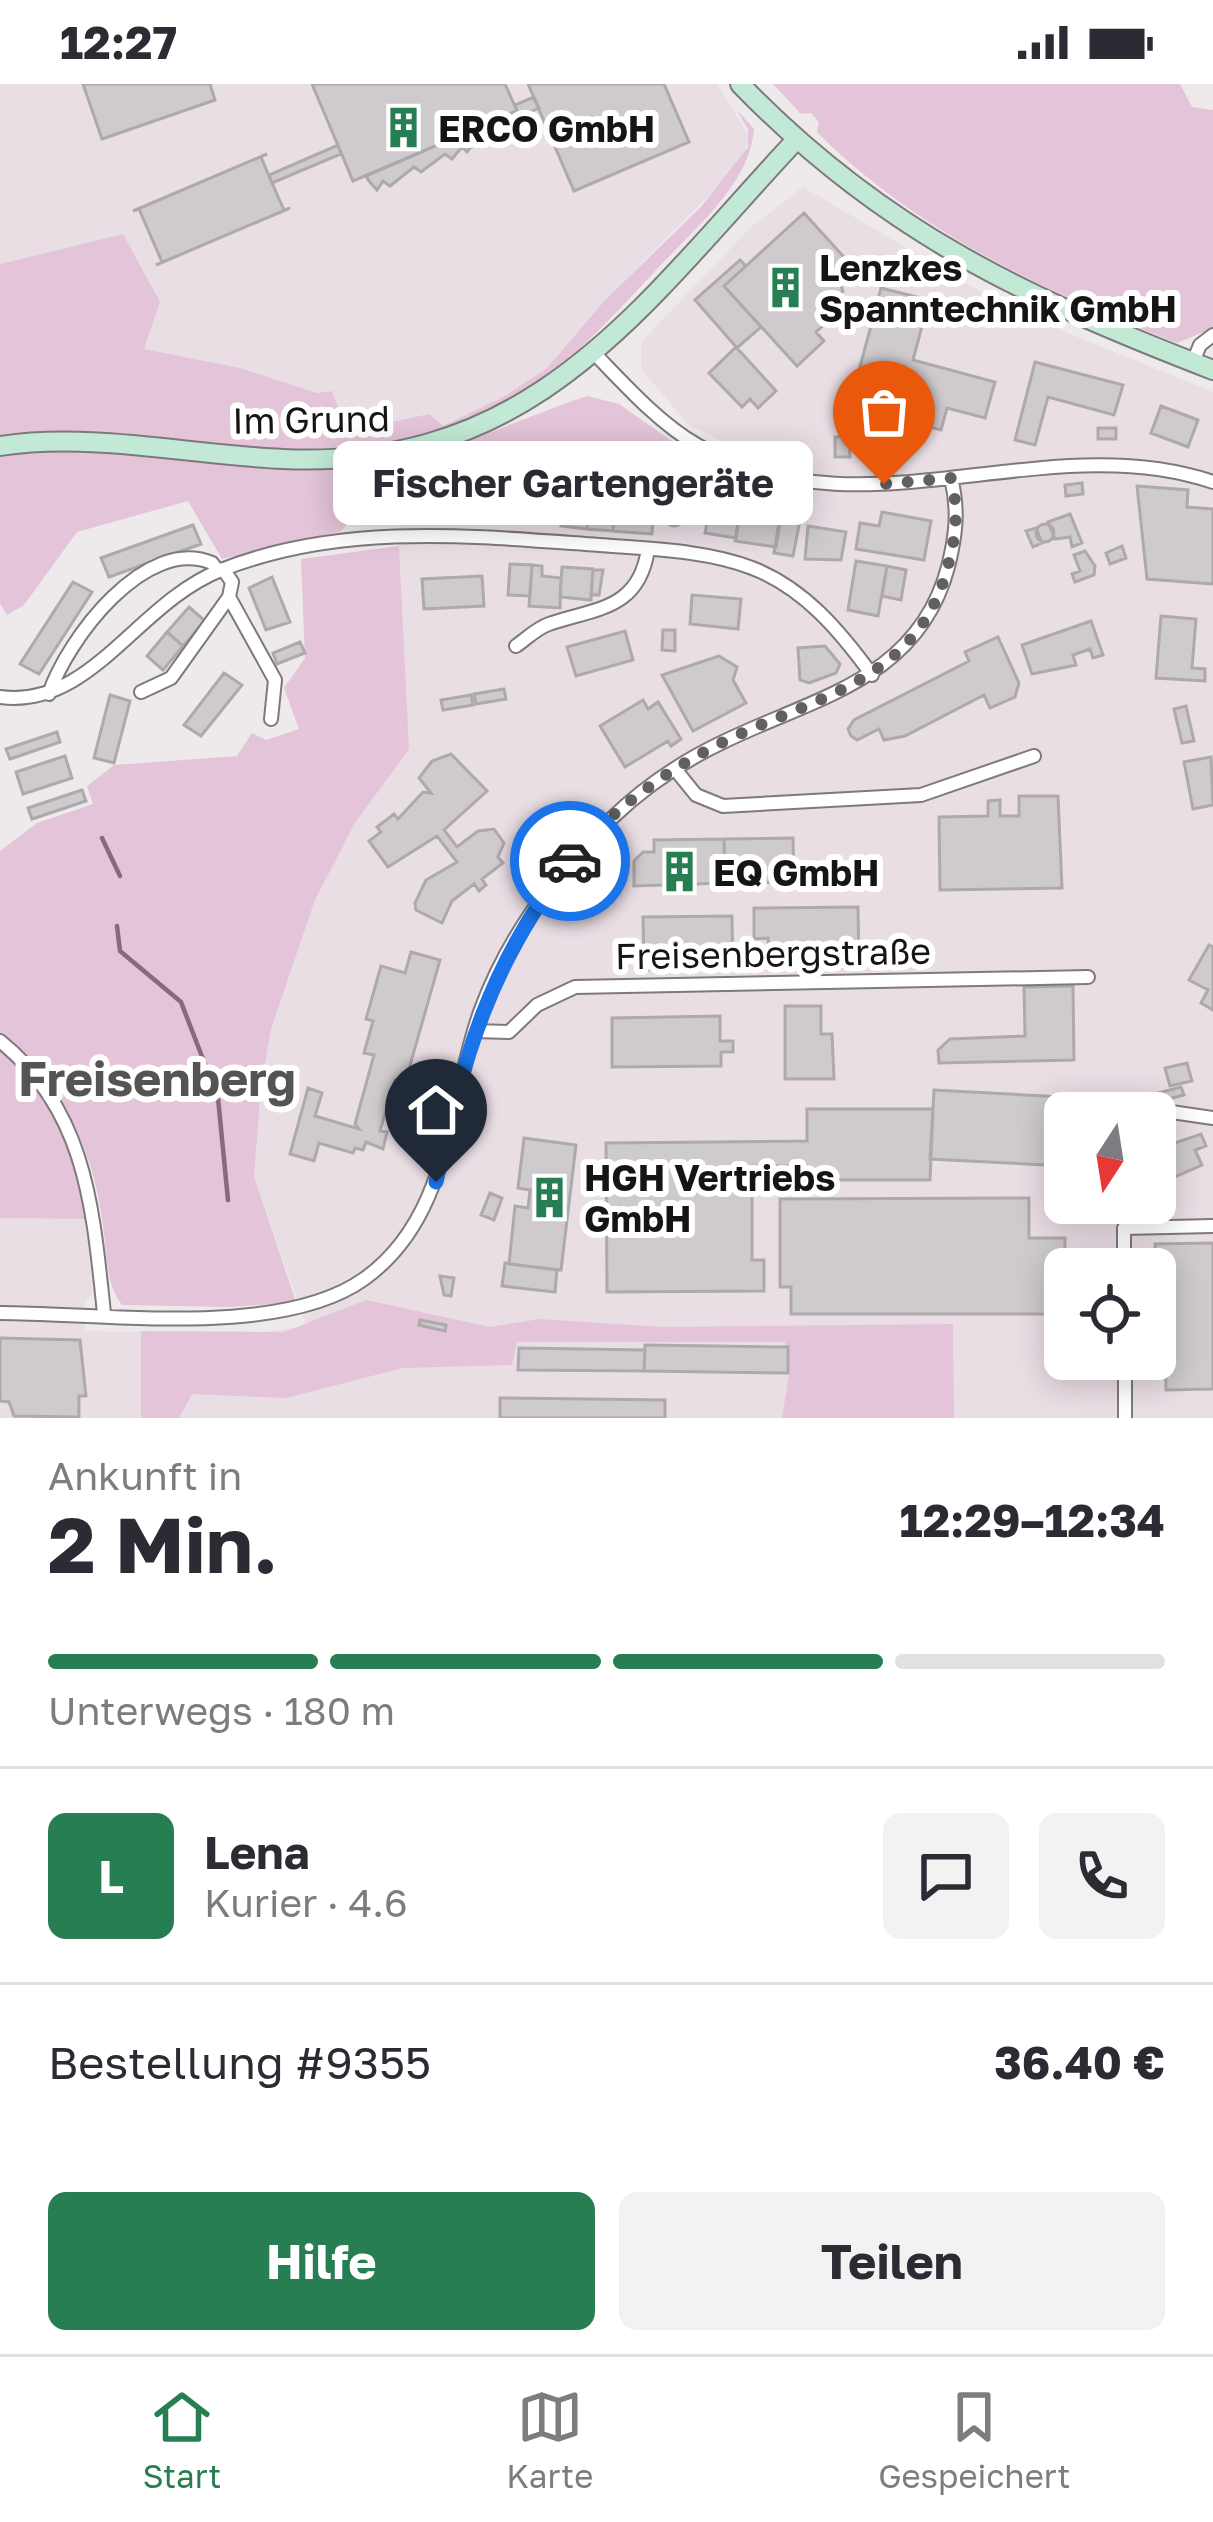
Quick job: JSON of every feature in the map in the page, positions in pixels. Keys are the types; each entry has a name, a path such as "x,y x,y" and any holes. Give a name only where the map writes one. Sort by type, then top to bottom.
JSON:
{"main road":[{"path":"740,84 795,140 870,201 985,273 1091,323 1213,370"},
{"name":"Im Grund","path":"0,446 50,442 287,460 398,453 517,409 556,386 595,353 795,140"}],"street":[{"path":"1193,362 1200,345 1213,335"},
{"path":"595,353 679,434 747,469 845,485 1092,462 1152,466 1213,482"},
{"path":"0,1313 265,1317 325,1301 363,1280 408,1238 429,1200 474,1031 493,982 537,903 616,814 675,769 872,675 915,636 945,578 957,524 951,478"},
{"path":"0,697 49,694 93,669 160,604 221,570 312,546 399,535 648,549 734,563 789,586 835,627 872,675"},
{"path":"516,646 548,624 582,619 620,602 639,580 648,549"},
{"path":"49,694 68,647 112,596 139,578 194,557 212,562 232,582 229,596 171,678 141,692"},
{"path":"229,596 275,680 271,719"},
{"path":"675,769 696,795 723,806 790,804 921,795 1034,755"},
{"name":"Freisenbergstraße","path":"474,1031 509,1032 537,1005 575,987 1088,977"},
{"path":"0,1041 55,1100 79,1150 91,1192 104,1313"},
{"path":"1176,1113 1213,1118"},
{"path":"1124,1248 1124,1228 1213,1226"},
{"path":"1125,1380 1125,1418"}],"shaded area":[{"path":"0,84 717,84 750,137 739,165 606,299 547,368 505,396 442,426 429,414 346,431 332,391 317,393 240,368 143,349 123,234 0,264"},
{"path":"773,84 1180,84 1192,107 1213,110 1213,328 1177,343 1080,303 985,256 896,200 855,167 817,132 819,122 811,113 801,114"},
{"path":"736,109 754,129 742,169 718,205 569,359 518,398 461,427 411,442 295,453 0,438 0,264 123,234 160,302 144,349 240,368 317,393 332,391 347,431 429,414 443,426 505,396 547,368 606,299 701,207 748,147 748,129"},
{"path":"803,187 1012,310 1213,392 1213,1418 954,1418 953,1325 789,1374 782,1418 0,1418 0,1218 88,1219 92,1294 85,1304 85,1331 252,1334 306,1326 254,1176 261,1087 271,1029 315,900 355,823 408,748 397,494 495,469 678,484 715,477 729,444 689,425 641,369 641,342 751,227"},
{"path":"587,396 619,404 719,474 694,485 495,469 397,494 398,525 358,512 341,531 222,559 188,501 77,532 24,605 7,615 0,604 0,454 96,453 290,468 386,463 462,443"},
{"path":"399,546 409,749 355,823 315,900 271,1029 261,1087 254,1176 296,1302 230,1307 122,1305 110,1277 91,1169 71,1118 40,1073 0,1032 0,851 37,823 93,804 87,786 114,765 237,756 252,733 266,740 299,729 284,688 305,658 301,559"},
{"path":"0,1050 34,1087 58,1127 88,1219 0,1218"},
{"path":"366,1300 490,1327 540,1319 661,1327 953,1324 954,1418 782,1418 789,1373 785,1342 517,1342 512,1365 403,1368 286,1398 192,1394 179,1418 141,1418 141,1331 284,1332"}],"building":[{"path":"83,84 210,84 215,100 102,139"},
{"name":"ERCO GmbH","path":"312,84 505,84 517,111 353,181"},
{"name":"ERCO GmbH","path":"528,84 664,84 689,142 574,191"},
{"path":"534,97 539,108 519,117 515,105"},
{"path":"516,111 518,125 510,135 505,131 498,139 492,134 483,146 476,140 467,152 462,147 452,159 445,154 421,172 414,167 390,186 383,181 377,190 366,176"},
{"path":"338,145 341,154 272,183 269,175"},
{"path":"267,154 261,157 272,183 284,210 290,208 156,265 162,262 139,209 133,211"},
{"name":"Lenzkes Spanntechnik GmbH","path":"804,213 853,267 839,280 843,291 826,307 834,316 816,332 824,341 797,366 724,286"},
{"name":"Lenzkes Spanntechnik GmbH","path":"740,260 746,266 724,286 761,327 737,348 695,300"},
{"path":"881,288 929,300 913,360 995,382 985,418 947,408 941,430 875,413 879,400 853,393"},
{"name":"Lenzkes Spanntechnik GmbH","path":"736,347 776,391 758,408 750,399 742,407 709,373"},
{"path":"1035,362 1123,385 1114,415 1048,397 1035,445 1015,440"},
{"path":"1161,406 1198,420 1188,447 1151,433"},
{"path":"1098,428 1116,428 1116,439 1098,439"},
{"path":"849,436 850,457 835,457 835,437"},
{"path":"550,480 591,484 590,498 549,495"},
{"path":"1082,483 1083,494 1066,496 1065,485"},
{"path":"1137,486 1188,490 1187,507 1213,509 1213,584 1147,579"},
{"path":"655,491 681,493 680,512 666,511 666,521 653,520"},
{"path":"459,494 459,506 470,506 470,519 404,519 404,498"},
{"path":"541,494 564,496 562,517 539,515"},
{"path":"564,496 590,498 587,529 561,526"},
{"path":"590,498 615,500 613,531 587,529"},
{"path":"615,500 654,503 652,534 613,531"},
{"path":"710,508 740,513 736,538 705,533"},
{"path":"674,510 682,518 674,526 666,518"},
{"path":"882,512 931,521 924,560 856,549 860,523 879,526"},
{"path":"1070,514 1082,543 1072,547 1070,537 1055,539 1048,522"},
{"path":"739,516 780,523 776,547 735,541"},
{"path":"780,516 800,520 793,556 774,553"},
{"path":"1045,524 1054,533 1045,542 1036,533"},
{"path":"193,525 201,544 109,577 101,558"},
{"path":"808,526 846,532 841,560 805,559"},
{"path":"1036,528 1042,543 1033,547 1026,531"},
{"path":"1122,546 1126,558 1110,564 1106,553"},
{"path":"1085,551 1095,566 1094,575 1075,582 1072,574 1080,571 1074,555"},
{"path":"856,561 887,566 878,616 848,610"},
{"path":"510,564 532,565 530,596 508,595"},
{"path":"532,565 542,566 542,576 561,578 560,608 529,606"},
{"path":"887,566 906,570 901,600 882,596"},
{"path":"562,567 593,569 591,600 560,597"},
{"path":"593,570 603,570 599,595 591,595"},
{"path":"482,576 484,606 424,609 422,579"},
{"path":"272,577 290,622 266,630 249,588"},
{"path":"73,582 92,592 39,674 20,664"},
{"path":"692,595 741,599 738,629 690,624"},
{"path":"189,607 205,621 183,646 167,632"},
{"path":"1161,616 1196,619 1192,668 1205,669 1205,681 1156,678"},
{"path":"1091,621 1103,655 1093,658 1090,649 1073,655 1076,665 1032,674 1022,645"},
{"path":"663,630 675,630 675,651 662,650"},
{"path":"625,631 633,660 576,676 567,647"},
{"path":"167,632 183,646 163,670 147,656"},
{"path":"998,637 1019,683 1015,697 990,708 984,695 905,736 884,740 879,729 857,740 851,736 848,729 854,720 969,661 965,652"},
{"path":"300,642 305,653 277,664 273,653"},
{"path":"825,646 840,664 836,673 809,683 800,680 798,648"},
{"path":"719,656 737,667 733,680 746,703 693,731 662,675"},
{"path":"224,673 242,685 201,736 184,725"},
{"path":"504,689 506,699 476,704 474,694"},
{"path":"110,695 130,701 114,763 94,758"},
{"path":"471,695 473,705 443,710 441,700"},
{"path":"643,700 648,709 658,702 681,739 671,746 668,741 625,767 600,726"},
{"path":"1186,706 1194,741 1182,743 1174,709"},
{"path":"57,732 60,742 10,759 6,749"},
{"path":"451,754 487,791 444,830 457,847 478,831 494,829 504,843 498,857 503,863 482,879 486,885 479,891 474,884 452,901 442,923 416,910 415,903 426,880 457,862 437,836 388,867 369,841 381,832 377,827 394,814 398,819 423,792 431,793 419,778 432,761"},
{"path":"65,756 72,778 23,794 16,772"},
{"path":"1211,757 1213,805 1193,809 1184,762"},
{"path":"82,790 86,801 32,819 28,808"},
{"path":"1019,796 1058,796 1062,888 940,890 939,817 988,816 988,801 1000,800 1000,816 1019,816"},
{"path":"793,838 794,882 725,883 724,839"},
{"name":"EQ GmbH","path":"724,839 725,883 634,886 634,861 643,852 654,852 654,840"},
{"path":"858,907 859,967 779,969 779,953 769,953 768,938 754,939 754,908"},
{"path":"732,916 733,969 644,970 643,917"},
{"path":"1209,945 1213,947 1213,1010 1201,1003 1208,990 1189,980"},
{"path":"411,952 440,960 405,1083 395,1080 380,1131 387,1132 383,1149 366,1142 363,1150 355,1148 353,1153 319,1143 314,1161 290,1154 308,1088 322,1093 315,1116 359,1129 355,1124 374,1055 364,1053 373,1021 366,1019 381,966 405,973"},
{"path":"1073,986 1074,1060 939,1063 938,1050 950,1039 1025,1036 1024,987"},
{"path":"785,1006 821,1006 821,1034 832,1034 834,1079 785,1079"},
{"path":"720,1016 720,1041 733,1041 733,1052 721,1052 721,1066 612,1067 612,1018"},
{"path":"1187,1063 1192,1081 1170,1086 1165,1068"},
{"path":"934,1090 1044,1096 1044,1165 930,1159"},
{"path":"807,1109 933,1109 930,1180 807,1180 807,1166 752,1166 752,1260 764,1260 764,1291 607,1292 606,1143 807,1141"},
{"path":"1201,1134 1206,1146 1195,1150 1202,1165 1176,1176 1176,1143"},
{"name":"HGH Vertriebs GmbH","path":"524,1138 576,1145 561,1270 509,1264 515,1206 528,1208 530,1190 518,1188"},
{"path":"490,1193 502,1198 494,1220 481,1215"},
{"path":"1029,1198 1029,1238 1065,1238 1065,1248 1044,1248 1044,1314 791,1314 791,1287 780,1287 780,1199"},
{"path":"1213,1243 1213,1389 1166,1390 1166,1380 1176,1380 1176,1248 1155,1248 1155,1244"},
{"name":"HGH Vertriebs GmbH","path":"505,1263 557,1270 555,1292 502,1286"},
{"path":"440,1276 454,1278 451,1296 444,1295"},
{"path":"420,1320 446,1325 445,1331 419,1325"},
{"path":"0,1338 80,1340 86,1396 79,1396 79,1417 14,1416 9,1402 0,1401"},
{"path":"645,1345 788,1347 788,1373 644,1371"},
{"path":"519,1348 645,1350 644,1371 518,1370"},
{"path":"500,1398 665,1400 665,1418 500,1418"}],"waterway":[{"path":"102,838 120,876"},
{"path":"117,926 120,951 181,1002 218,1098 228,1200"}],"way so far":[{"path":"570,861 616,814 675,769 724,741 836,696 884,667 915,636 945,578 957,524 956,497 951,478 884,484"}],"place":[{"name":"ERCO GmbH","path":"404,128"},
{"name":"Lenzkes Spanntechnik GmbH","path":"785,288"},
{"name":"Fischer Gartengeräte","path":"884,484"},
{"name":"EQ GmbH","path":"679,872"},
{"name":"HGH Vertriebs GmbH","path":"550,1198"}],"district":[{"name":"Freisenberg","path":"157,1078"}],"route":[{"path":"436,1182 470,1042 493,982 537,903 570,861"}]}
